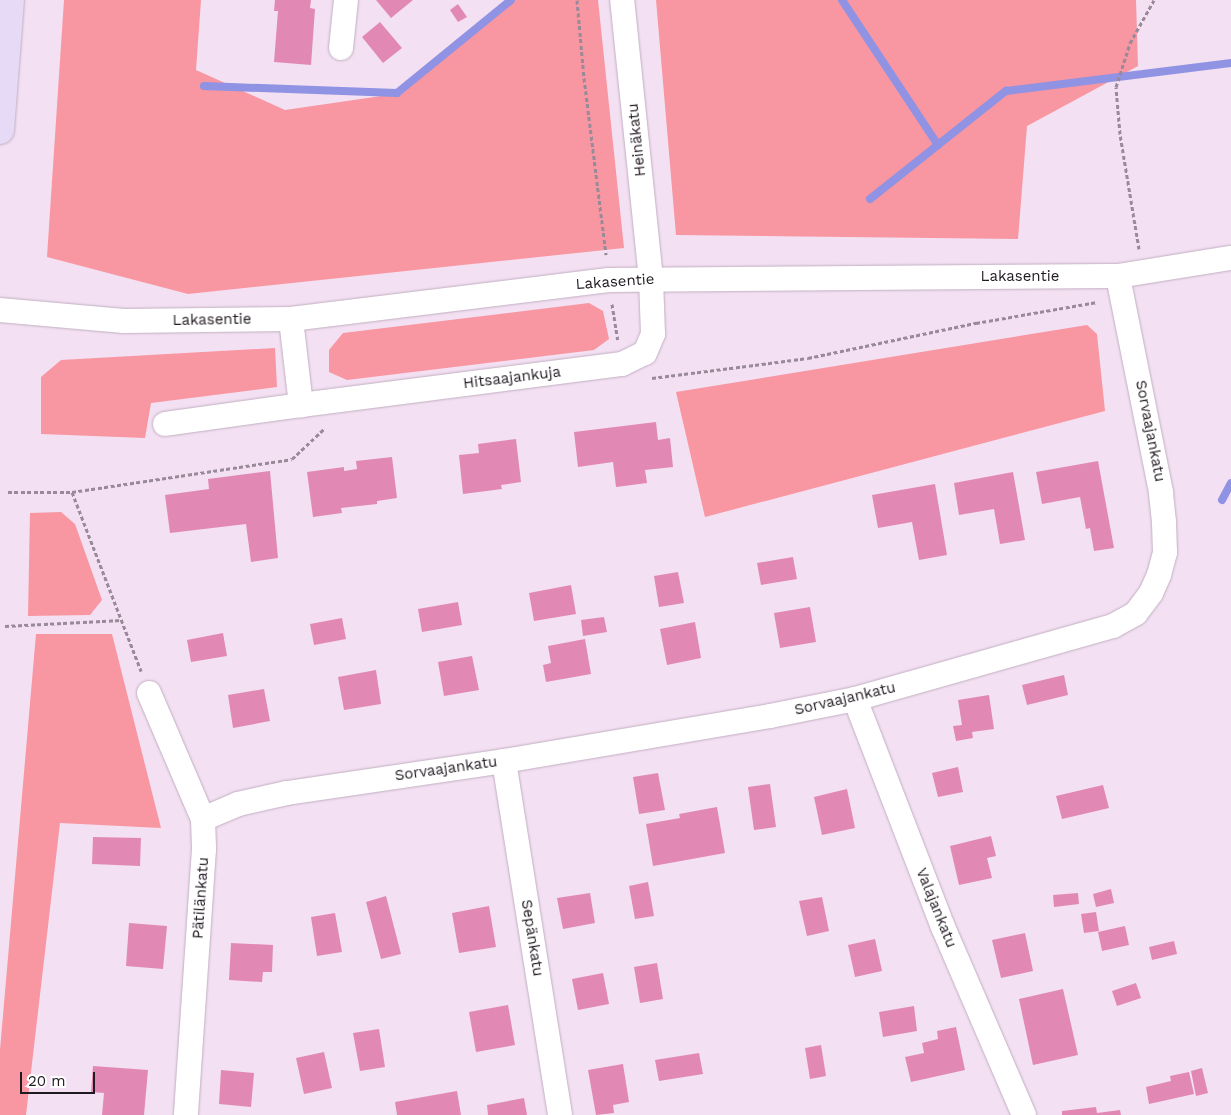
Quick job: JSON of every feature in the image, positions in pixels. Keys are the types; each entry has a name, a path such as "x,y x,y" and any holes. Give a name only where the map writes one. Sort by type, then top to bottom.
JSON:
{"main road":[{"path":"0,130 10,0"}],"street":[{"path":"341,48 346,0"},
{"name":"Heinäkatu","path":"622,0 651,279"},
{"name":"Lakasentie","path":"0,310 124,321 291,318 608,280 1118,276 1231,258"},
{"name":"Sorvaajankatu","path":"203,819 238,804 287,792 504,760 770,716 855,699 1113,626 1136,613 1151,593 1165,552 1162,492 1118,276"},
{"name":"Hitsaajankuja","path":"165,424 301,404 622,364 645,354 653,334 651,279"},
{"path":"291,318 301,404"},
{"name":"Pätilänkatu","path":"149,693 203,819 204,849 186,1115"},
{"name":"Valajankatu","path":"855,699 943,927 1024,1115"},
{"name":"Sepänkatu","path":"504,760 560,1115"}],"path":[{"path":"577,0 584,78 608,280 622,364"},
{"path":"1142,272 1120,134 1116,88 1130,43 1154,0"},
{"path":"8,492 72,492 149,693"},
{"path":"5,626 122,620"}],"shaded area":[{"path":"64,0 201,0 196,70 285,110 395,94 507,0 598,0 624,248 188,294 47,257"},
{"path":"656,0 1136,0 1138,66 1027,126 1018,239 676,235"},
{"path":"589,303 603,311 609,339 594,350 347,380 329,372 329,350 343,333"},
{"path":"1087,325 1097,334 1105,411 705,517 676,392"},
{"path":"275,348 277,387 151,403 145,438 41,434 41,377 61,360"},
{"path":"61,512 75,524 102,600 90,615 28,616 30,513"},
{"path":"36,634 112,634 161,828 60,823 26,1115 0,1115 0,1050"}],"building":[{"path":"275,0 311,0 310,8 315,9 311,65 274,62 278,11 274,11"},
{"path":"376,0 413,0 391,18"},
{"path":"458,4 467,17 458,22 450,10"},
{"path":"380,22 402,48 383,63 362,37"},
{"path":"656,422 658,440 670,438 673,467 645,470 647,483 616,487 613,462 578,467 574,432"},
{"path":"516,439 521,482 501,485 502,489 463,494 459,455 479,453 478,444"},
{"path":"392,457 397,498 377,501 377,504 341,508 342,513 313,517 307,472 344,467 344,471 357,469 356,461"},
{"path":"1098,461 1114,548 1094,551 1090,528 1086,529 1080,497 1042,504 1036,472"},
{"path":"270,471 278,558 251,562 246,524 170,533 165,495 209,489 208,479"},
{"path":"1013,472 1025,540 1000,544 994,509 959,515 954,483"},
{"path":"935,484 947,555 919,560 912,522 878,528 872,495"},
{"path":"793,557 797,579 761,585 757,563"},
{"path":"678,572 684,603 659,607 654,576"},
{"path":"571,585 576,614 534,621 529,593"},
{"path":"458,602 462,625 422,632 418,609"},
{"path":"810,607 816,642 780,648 774,613"},
{"path":"604,617 607,632 583,636 581,620"},
{"path":"342,618 346,639 314,645 310,624"},
{"path":"695,622 701,658 667,665 660,629"},
{"path":"223,633 227,656 191,662 187,640"},
{"path":"585,639 591,674 546,682 543,665 551,663 548,646"},
{"path":"472,656 479,690 444,696 438,662"},
{"path":"376,670 381,704 344,710 338,677"},
{"path":"1064,675 1068,695 1027,705 1022,685"},
{"path":"264,689 270,721 233,728 228,695"},
{"path":"989,695 994,729 972,732 973,738 956,741 953,726 962,725 958,700"},
{"path":"958,767 963,792 938,797 932,773"},
{"path":"658,773 665,810 639,814 633,777"},
{"path":"770,784 776,827 754,830 748,787"},
{"path":"1103,785 1109,808 1062,819 1056,796"},
{"path":"847,789 855,828 822,835 814,797"},
{"path":"717,807 725,853 653,866 646,824 680,818 679,814"},
{"path":"991,836 996,856 987,858 992,878 959,885 950,846"},
{"path":"93,837 141,838 140,866 92,864"},
{"path":"648,882 654,916 635,919 629,886"},
{"path":"1111,889 1114,903 1096,907 1093,894"},
{"path":"590,893 595,923 563,929 557,898"},
{"path":"1078,893 1079,904 1054,907 1053,895"},
{"path":"386,896 401,954 381,959 366,902"},
{"path":"822,897 829,931 807,936 799,901"},
{"path":"489,906 496,947 459,953 452,913"},
{"path":"1096,912 1099,931 1084,933 1081,914"},
{"path":"335,913 342,952 317,956 311,917"},
{"path":"129,923 167,926 163,969 126,966"},
{"path":"1125,926 1129,945 1102,951 1098,932"},
{"path":"1025,933 1033,971 1001,978 992,940"},
{"path":"875,939 882,971 855,977 848,945"},
{"path":"1174,941 1177,954 1152,960 1149,947"},
{"path":"231,943 273,945 272,972 263,972 262,982 229,980"},
{"path":"657,963 663,999 640,1003 634,967"},
{"path":"603,973 609,1004 578,1010 572,979"},
{"path":"1136,983 1141,998 1117,1006 1112,991"},
{"path":"1063,989 1078,1055 1033,1065 1019,999"},
{"path":"508,1005 515,1045 476,1052 469,1012"},
{"path":"914,1006 917,1031 883,1037 879,1012"},
{"path":"956,1027 965,1070 911,1082 905,1057 924,1053 922,1043 938,1039 937,1031"},
{"path":"379,1029 385,1067 360,1071 353,1033"},
{"path":"821,1045 826,1076 810,1079 805,1048"},
{"path":"324,1052 332,1088 304,1094 296,1058"},
{"path":"699,1053 703,1074 659,1081 655,1060"},
{"path":"623,1064 629,1102 613,1105 614,1113 596,1115 588,1070"},
{"path":"93,1066 148,1070 144,1115 102,1115 104,1093 91,1092"},
{"path":"1202,1068 1208,1093 1196,1096 1191,1071"},
{"path":"221,1070 254,1073 251,1107 219,1104"},
{"path":"1189,1072 1194,1094 1149,1104 1146,1087 1171,1081 1170,1076"},
{"path":"457,1091 461,1115 397,1115 395,1102"},
{"path":"524,1098 527,1115 488,1115 487,1105"},
{"path":"1096,1107 1097,1113 1120,1110 1121,1115 1062,1115 1062,1111"}],"waterway":[{"path":"204,86 397,93 511,0"},
{"path":"842,0 938,145"},
{"path":"870,199 1006,91 1231,63"},
{"path":"1222,500 1231,483"}]}
